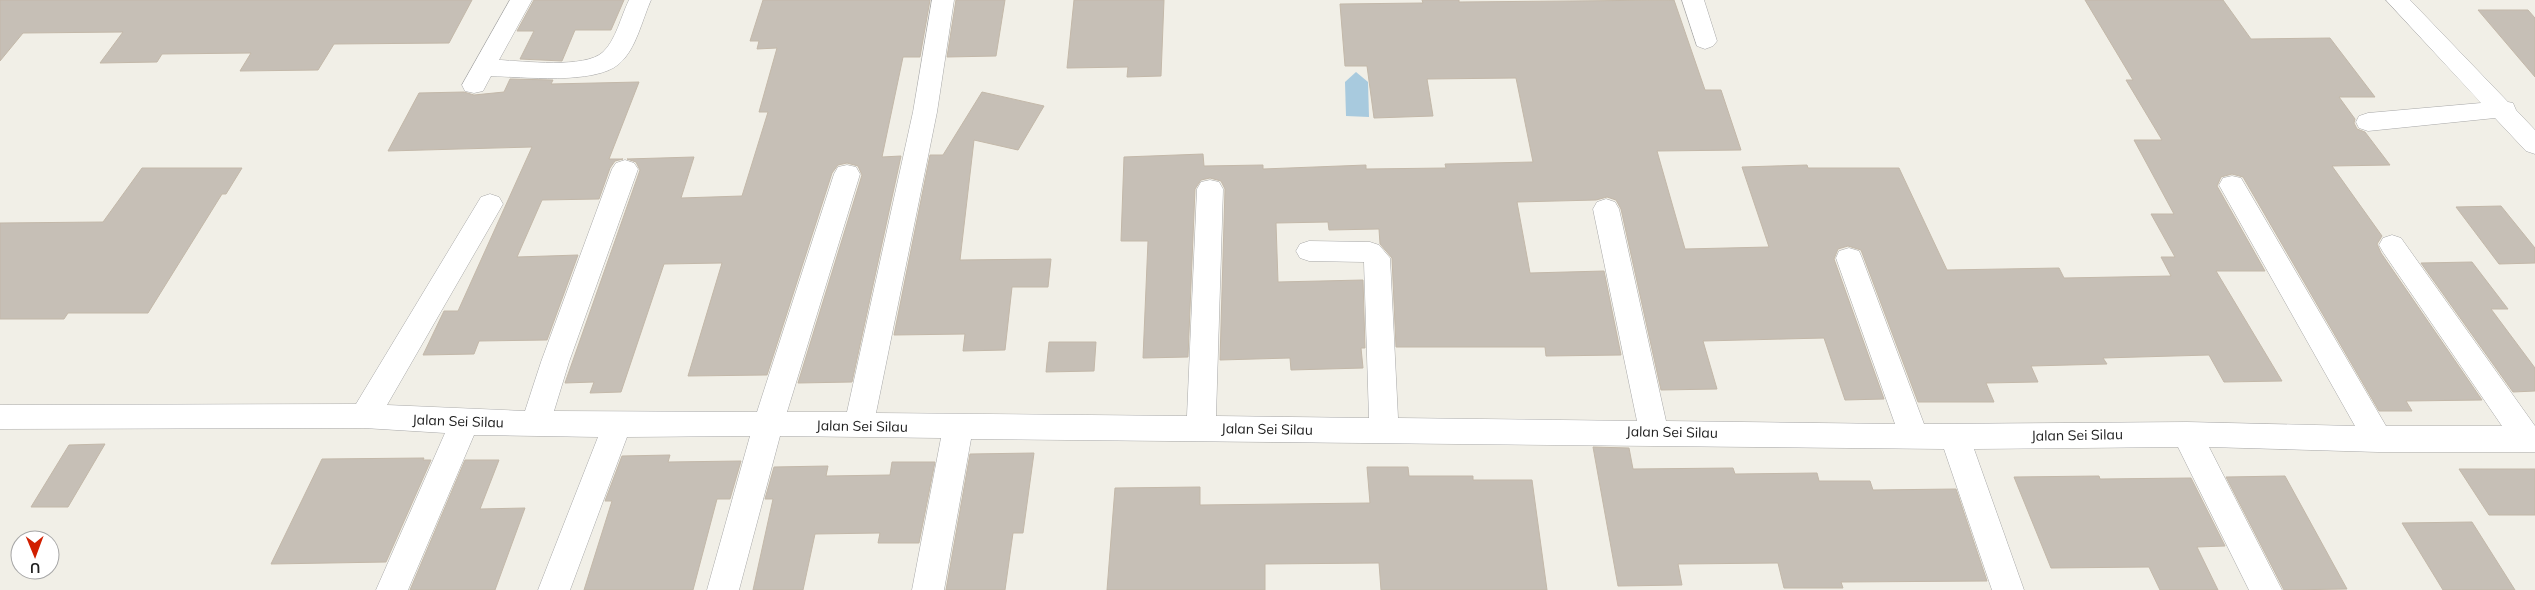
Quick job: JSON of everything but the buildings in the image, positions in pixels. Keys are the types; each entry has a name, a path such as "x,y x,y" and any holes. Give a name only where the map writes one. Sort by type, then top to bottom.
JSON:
{"street":[{"path":"521,0 479,77 582,69 601,64 609,60 616,50 640,0"},
{"path":"860,426 925,112 943,0"},
{"path":"1693,0 1705,41"},
{"path":"2397,0 2504,109 2535,145"},
{"path":"2368,122 2504,109"},
{"path":"536,423 558,354 625,169"},
{"path":"723,590 768,424 847,174"},
{"path":"2232,185 2378,439"},
{"path":"1201,428 1210,189"},
{"path":"364,416 384,386 490,204"},
{"path":"1606,209 1654,432"},
{"path":"2392,245 2531,439"},
{"path":"1309,251 1370,252 1377,258 1382,340 1384,431"},
{"path":"1849,258 1914,436"},
{"name":"Jalan Sei Silau","path":"0,417 364,416 465,422 617,425 768,424 1654,432 1955,437 2187,434 2378,439 2531,439"},
{"path":"392,590 465,422"},
{"path":"554,590 617,425"},
{"path":"928,590 958,427"},
{"path":"2187,434 2266,590"},
{"path":"1955,437 2008,590"}],"water":[{"path":"1356,72 1368,82 1369,117 1346,116 1345,82"}]}
